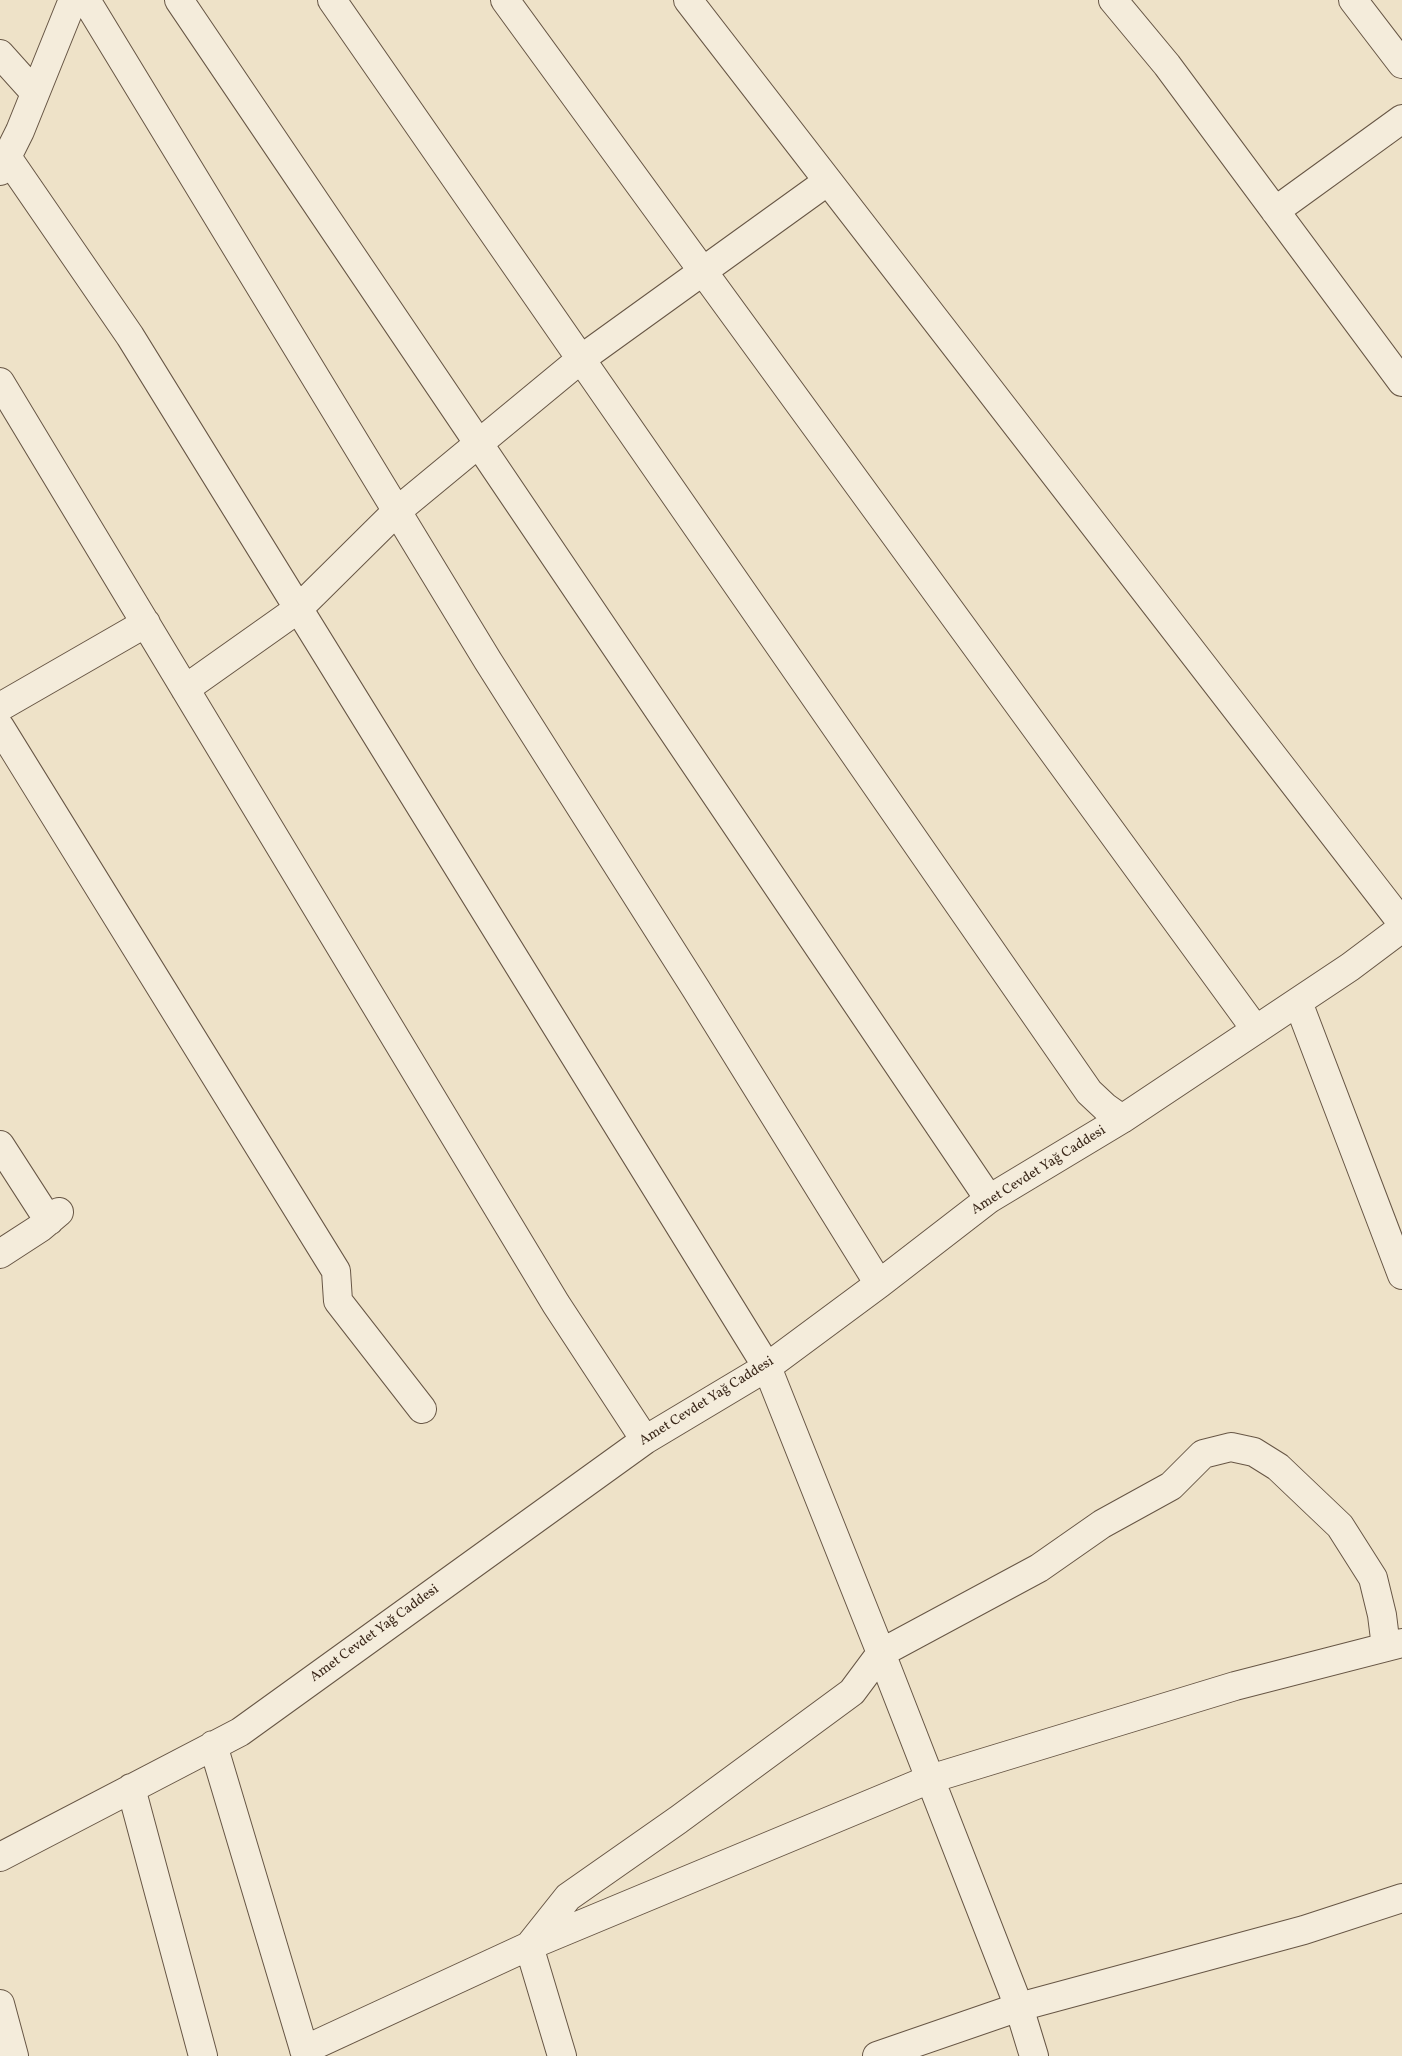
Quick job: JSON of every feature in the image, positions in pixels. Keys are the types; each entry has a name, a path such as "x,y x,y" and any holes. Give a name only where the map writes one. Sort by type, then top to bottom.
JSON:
{"street":[{"path":"76,0 70,7 20,131 4,164 130,336 767,1367 1019,2007 1034,2056"},
{"path":"86,0 488,661 691,981 879,1284"},
{"path":"179,0 989,1199"},
{"path":"332,0 1089,1092 1105,1108 1122,1119"},
{"path":"505,0 1256,1030"},
{"path":"688,0 1402,923"},
{"path":"1113,0 1167,65 1402,382"},
{"path":"1353,0 1402,64"},
{"path":"0,54 35,93"},
{"path":"1274,210 1402,118"},
{"path":"185,689 298,609 397,512 581,359 828,181"},
{"path":"0,382 551,1296 645,1440"},
{"path":"0,706 146,623"},
{"path":"0,727 336,1271 338,1301 422,1409"},
{"name":"Amet Cevdet Yağ Caddesi","path":"0,1856 240,1732 645,1440 767,1367 989,1199 1122,1119 1350,967 1402,928"},
{"path":"1298,1002 1402,1275"},
{"path":"0,1145 54,1216 0,1254"},
{"path":"213,1745 305,2053 529,1946 930,1779 1235,1686 1394,1645 1382,1615 1373,1578 1340,1526 1278,1467 1254,1452 1231,1447 1203,1454 1171,1486 1102,1524 1039,1568 881,1653 852,1692 678,1820 568,1897 529,1946"},
{"path":"131,1788 203,2056"},
{"path":"876,2056 1019,2007 1304,1930 1402,1898"},
{"path":"529,1946 562,2056"},
{"path":"0,2004 14,2056"}]}
